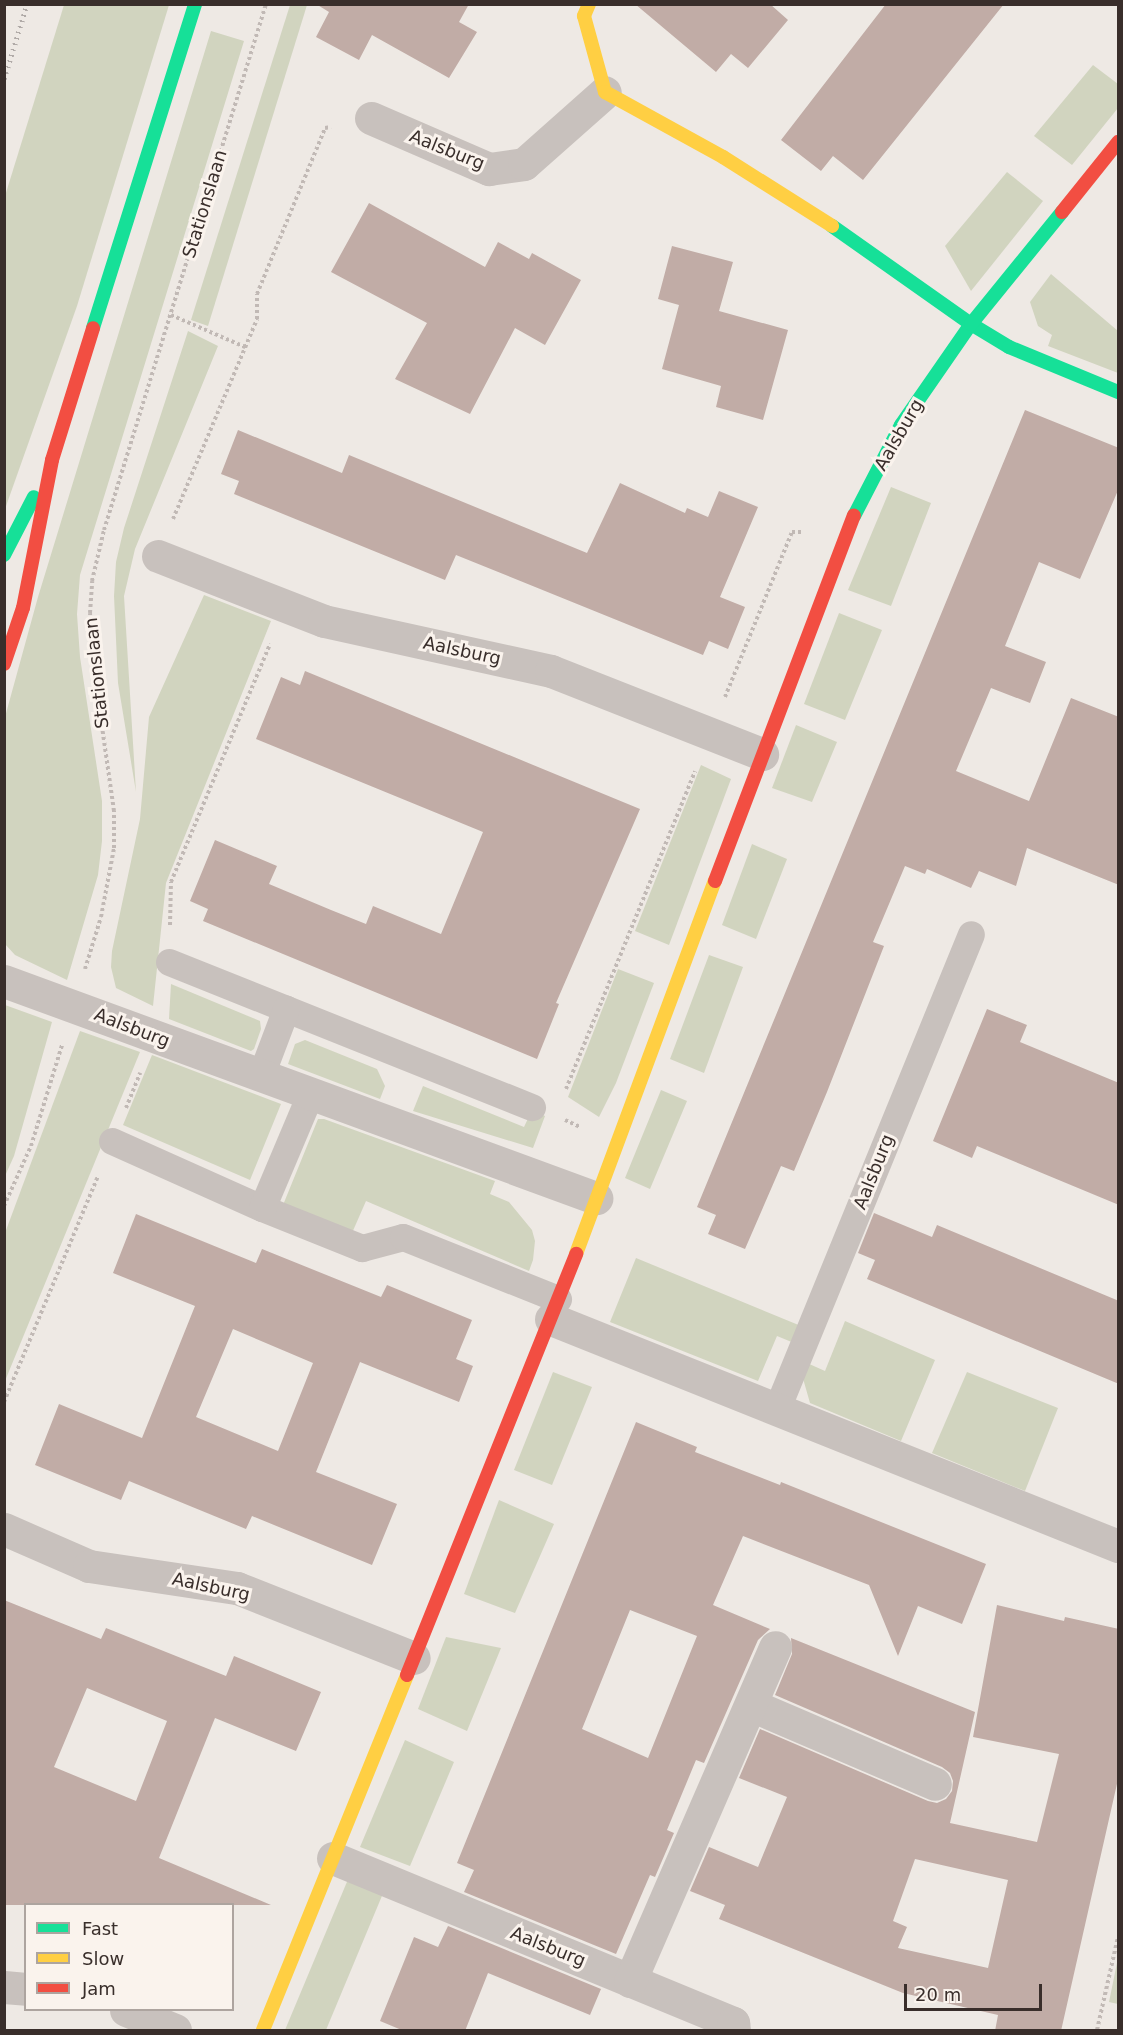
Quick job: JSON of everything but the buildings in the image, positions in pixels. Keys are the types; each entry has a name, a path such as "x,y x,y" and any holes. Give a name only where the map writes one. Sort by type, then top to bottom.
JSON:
{"street":[{"path":"4,664 22,608 52,460 195,4"},
{"path":"589,4 584,16 592,55 605,92 723,157 818,216 970,324 1009,347 1119,392"},
{"name":"Aalsburg","path":"372,118 489,169 524,164 605,92"},
{"name":"Aalsburg","path":"263,2031 555,1309 847,529 902,425 970,324 1119,142"},
{"path":"4,555 52,460"},
{"name":"Aalsburg","path":"158,556 324,621 551,671 762,754"},
{"name":"Aalsburg","path":"4,981 596,1198"},
{"path":"555,1309 776,1411 1119,1546"},
{"name":"Aalsburg","path":"4,1529 89,1566 237,1588 414,1658"},
{"path":"630,1981 775,1647"},
{"path":"751,1705 935,1785"},
{"name":"Aalsburg","path":"333,1858 733,2023 734,2031"},
{"path":"4,1987 24,1989"},
{"path":"128,2011 175,2031"}],"lane":[{"name":"Aalsburg","path":"776,1411 971,934"},
{"path":"169,962 543,1112"},
{"path":"261,1075 286,1009"},
{"path":"262,1208 310,1092"},
{"path":"112,1142 262,1208 362,1248 403,1237 555,1309"}],"path":[{"name":"Stationslaan","path":"4,1206 31,1146 100,917 114,848 114,811 93,663 90,614 92,581 104,530 266,4"},
{"path":"158,556 257,319 256,294 325,128 372,118"},
{"path":"171,315 245,347"},
{"path":"617,1142 543,1112 710,734 792,532 847,529"},
{"path":"1097,2031 1119,1937"}],"green space":[{"path":"64,5 169,5 77,306 5,509 5,196"},
{"path":"290,5 307,5 208,326 191,320"},
{"path":"211,31 244,41 80,575 77,614 80,657 102,801 102,841 98,875 67,980 15,955 5,944 5,717 38,597"},
{"path":"1093,65 1118,84 1118,108 1072,165 1034,136"},
{"path":"1007,172 1043,201 971,291 945,246"},
{"path":"1051,274 1118,331 1118,373 1048,346 1052,335 1038,326 1030,302"},
{"path":"188,331 218,346 135,549 124,596 136,792 118,683 114,596 116,562 124,528"},
{"path":"891,487 931,503 891,606 848,590"},
{"path":"204,595 271,621 166,883 153,1006 116,988 111,967 112,951 140,819 149,717"},
{"path":"839,613 882,630 845,720 804,704"},
{"path":"796,725 837,742 812,802 772,788"},
{"path":"701,765 731,779 669,945 635,931"},
{"path":"752,844 787,859 756,939 722,925"},
{"path":"709,955 743,967 704,1073 670,1059"},
{"path":"618,969 654,983 616,1083 599,1117 568,1097"},
{"path":"171,984 260,1021 261,1029 254,1049 251,1051 169,1019"},
{"path":"5,1005 52,1022 14,1156 5,1176"},
{"path":"80,1031 140,1052 5,1381 5,1233"},
{"path":"305,1040 377,1069 385,1086 380,1099 288,1064 295,1044"},
{"path":"152,1055 281,1104 250,1180 123,1125"},
{"path":"423,1086 524,1127 532,1110 545,1116 533,1148 413,1111"},
{"path":"661,1090 687,1101 650,1189 625,1178"},
{"path":"318,1119 324,1119 495,1181 490,1194 509,1202 532,1230 535,1241 529,1271 366,1201 352,1233 283,1205"},
{"path":"636,1258 801,1326 794,1343 777,1336 758,1381 610,1322"},
{"path":"845,1321 935,1360 901,1441 810,1403 802,1375 807,1363 825,1371"},
{"path":"553,1372 592,1387 552,1485 514,1470"},
{"path":"967,1372 1058,1408 1025,1491 932,1453"},
{"path":"499,1500 554,1524 515,1613 464,1594"},
{"path":"446,1637 501,1648 467,1731 418,1709"},
{"path":"405,1740 454,1762 410,1866 360,1847"},
{"path":"349,1877 384,1891 326,2030 285,2030"},
{"path":"1118,1958 1118,2004 1109,2002"}],"railway":[{"path":"4,79 27,4"}],"traffic: fast":[{"path":"93,328 195,4"},
{"path":"854,516 901,425 971,324 1062,212"},
{"path":"832,226 971,324 1009,347 1118,392"},
{"path":"4,555 34,497"}],"traffic: slow":[{"path":"589,4 584,16 605,92 723,157 832,226"},
{"path":"576,1254 715,881"},
{"path":"263,2030 407,1675"}],"traffic: jam":[{"path":"1062,212 1118,142"},
{"path":"4,664 23,608 52,460 93,328"},
{"path":"715,881 854,516"},
{"path":"407,1675 576,1254"}]}
